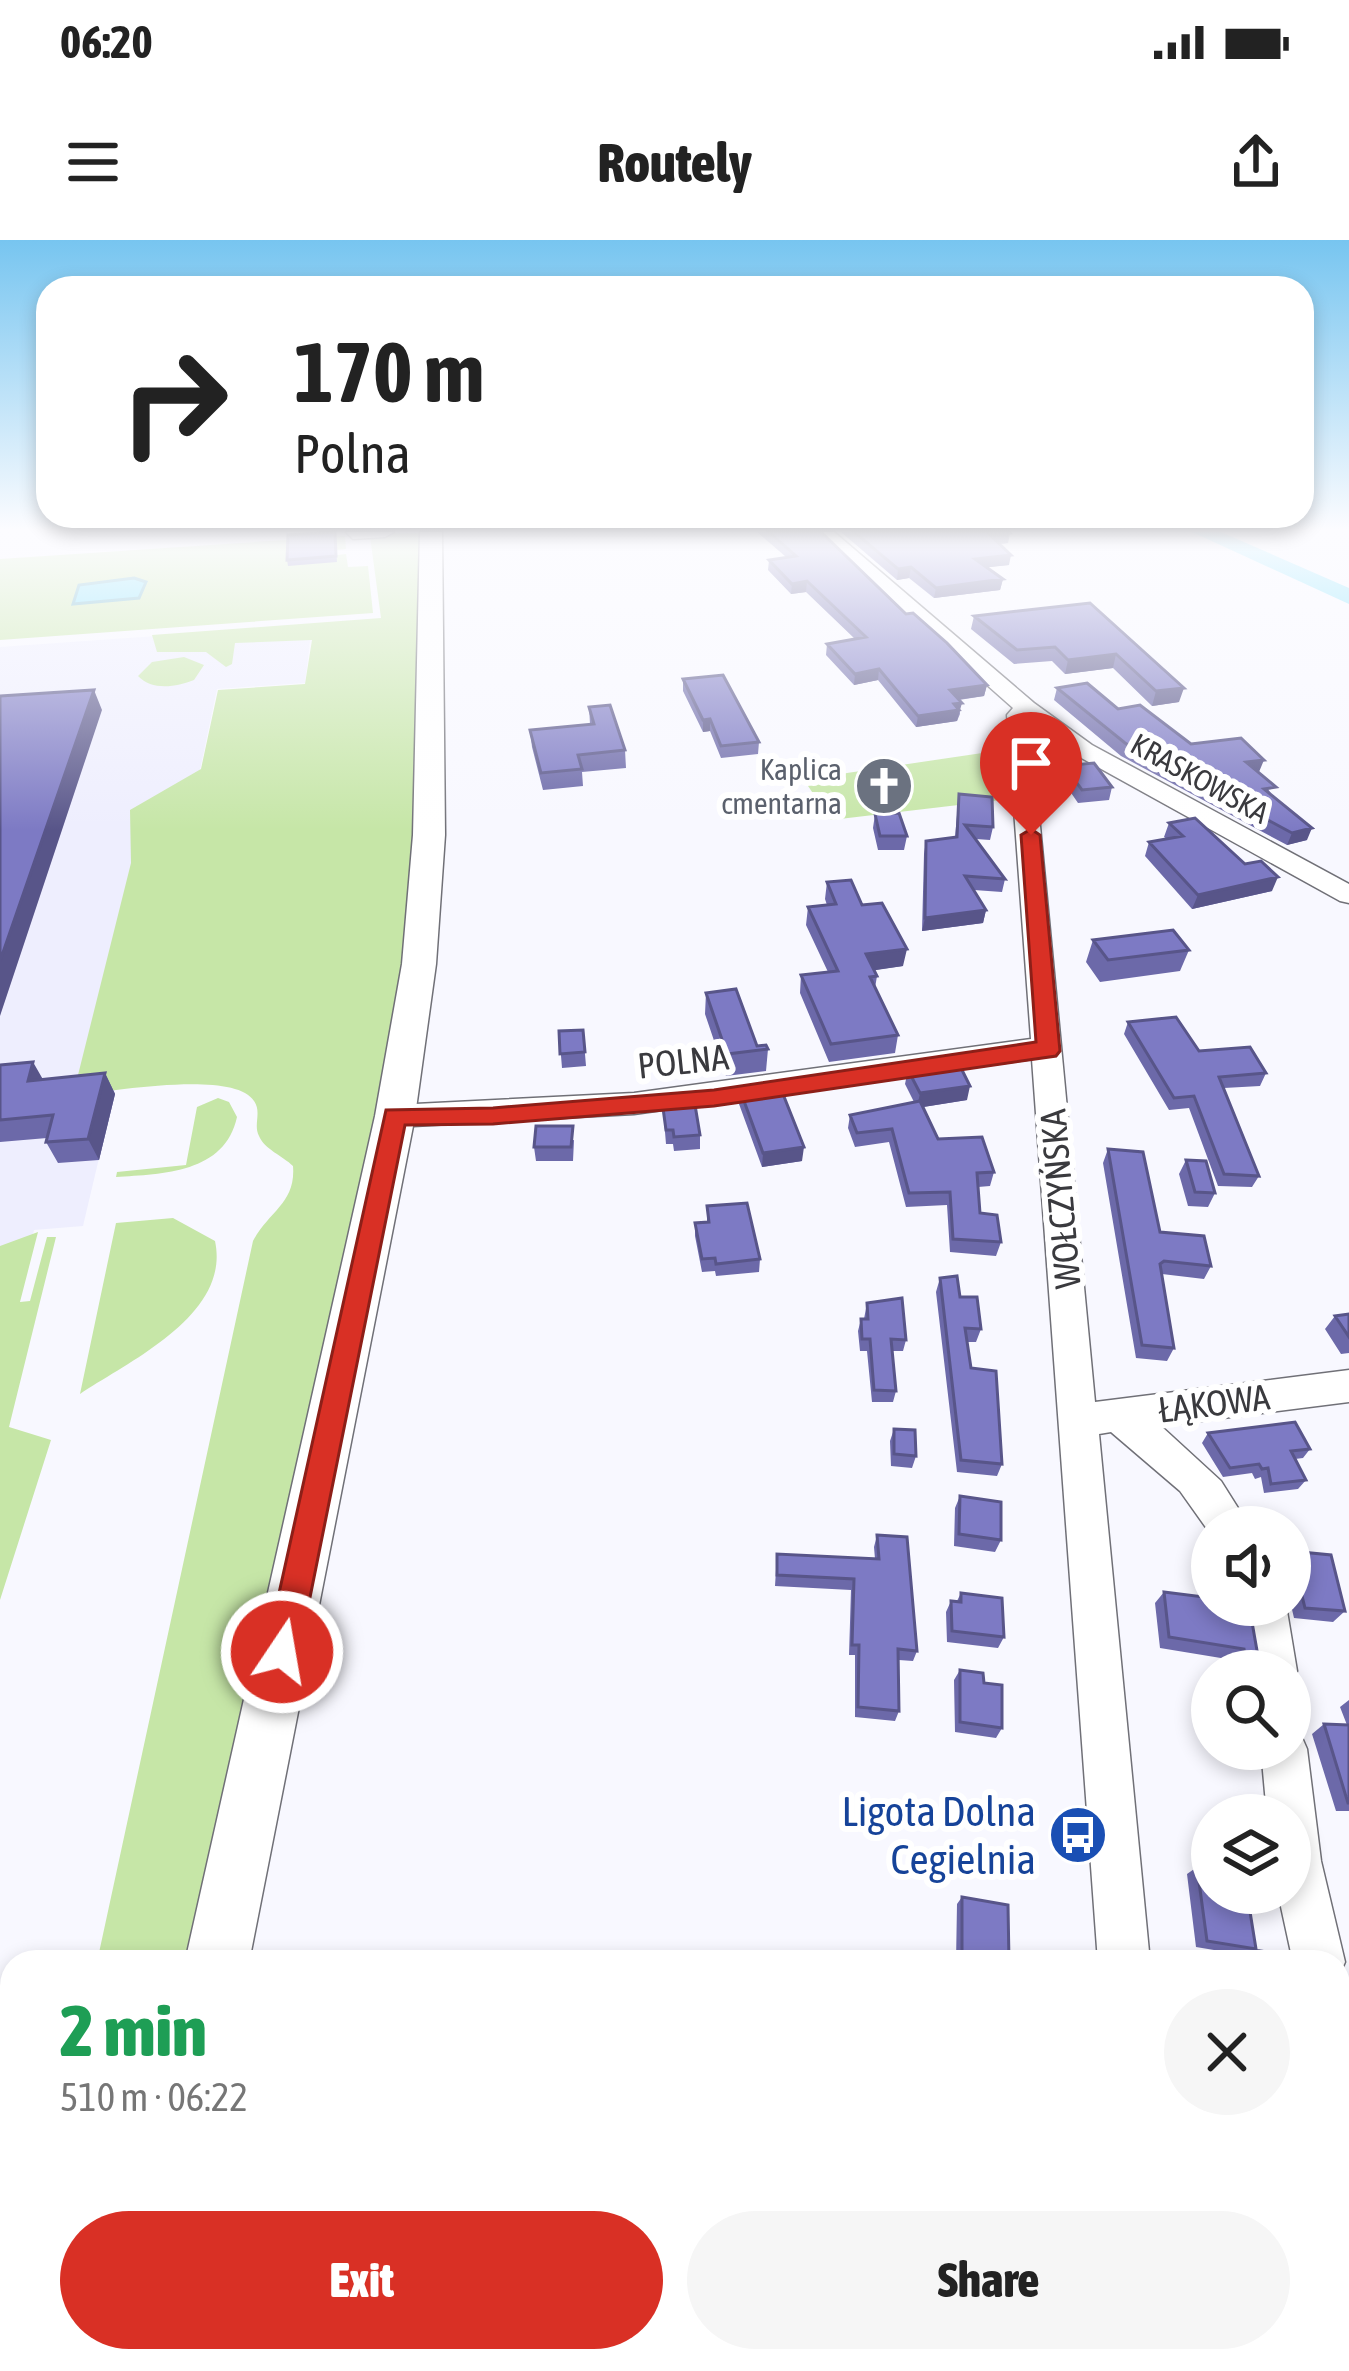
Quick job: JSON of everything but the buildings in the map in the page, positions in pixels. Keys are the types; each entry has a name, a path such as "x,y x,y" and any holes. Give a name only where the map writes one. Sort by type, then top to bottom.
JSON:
{"main road":[{"path":"220,1950 395,1116 419,964 428,856 430,631"}],"street":[{"path":"938,631 1026,708"},
{"name":"KRASKOWSKA","path":"1026,708 1084,750 1170,801 1349,895"},
{"name":"WOŁCZYŃSKA","path":"1026,708 1018,715 1048,1051 1099,1418 1123,1950"},
{"name":"POLNA","path":"395,1116 493,1116 714,1098 1030,1049 1048,1051"},
{"name":"ŁĄKOWA","path":"1099,1418 1349,1386"},
{"path":"1099,1418 1184,1466 1218,1506"},
{"path":"1286,1770 1296,1861 1316,1950"}],"shaded area":[{"path":"221,631 311,631 305,683 217,689 147,1024 117,1082 83,1226 34,1230 10,1324 0,1339 0,647"}],"green space":[{"path":"0,631 118,631 0,640"},
{"path":"421,631 420,837 403,1015 188,1950 100,1950 253,1241 286,1198 293,1179 293,1166 261,1141 256,1105 242,1091 197,1084 73,1095 131,863 130,810 201,769 218,690 305,684 312,640 235,643 232,664 226,667 206,652 157,652 152,635"},
{"path":"184,657 204,665 194,680 164,686 138,676 152,662"},
{"path":"989,752 1001,800 831,820 806,783 820,777"},
{"path":"218,1098 229,1102 237,1117 220,1150 190,1167 116,1177 117,1172 186,1165 197,1107"},
{"path":"173,1218 215,1241 216,1267 208,1291 172,1333 80,1394 116,1223"},
{"path":"38,1232 20,1302 30,1301 47,1237 56,1237 9,1427 51,1440 0,1600 0,1246"}],"place":[{"name":"Kaplica cmentarna","path":"884,786"},
{"name":"Ligota Dolna Cegielnia","path":"1078,1835"}],"route":[{"path":"282,1652 395,1116 493,1116 714,1098 1030,1049 1048,1051 1031,835"}]}
